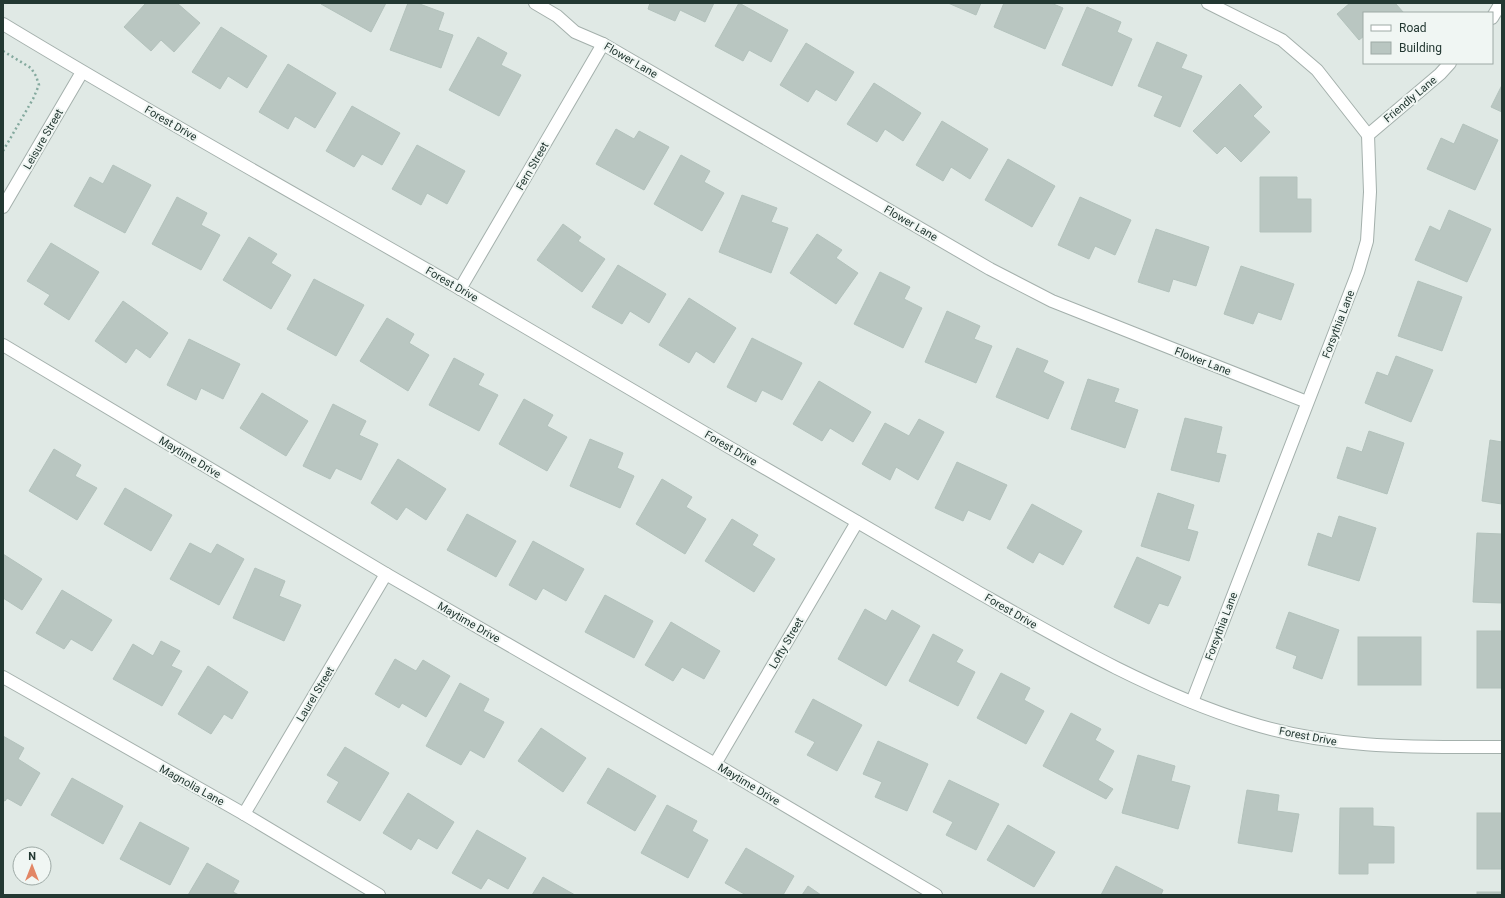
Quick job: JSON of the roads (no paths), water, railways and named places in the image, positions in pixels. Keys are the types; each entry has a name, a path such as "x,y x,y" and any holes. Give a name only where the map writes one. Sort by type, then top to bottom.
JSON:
{"street":[{"name":"Flower Lane","path":"535,3 557,16 575,32 603,44 990,269 1052,301 1308,402"},
{"path":"1208,3 1282,40 1317,70 1368,135"},
{"path":"1493,16 1501,3"},
{"name":"Forest Drive","path":"3,24 82,72 460,289 1033,624 1127,674 1192,702 1249,723 1294,735 1341,743 1399,746 1502,747"},
{"name":"Fern Street","path":"460,289 603,44"},
{"name":"Friendly Lane","path":"1368,135 1440,74 1449,64"},
{"name":"Leisure Street","path":"3,207 82,72"},
{"name":"Forsythia Lane","path":"1192,702 1358,272 1367,241 1370,192 1368,135"},
{"name":"Maytime Drive","path":"3,345 386,574 715,764 936,895"},
{"name":"Lofty Street","path":"715,764 857,522"},
{"name":"Laurel Street","path":"244,814 386,574"},
{"name":"Magnolia Lane","path":"3,677 244,814 378,895"}]}
